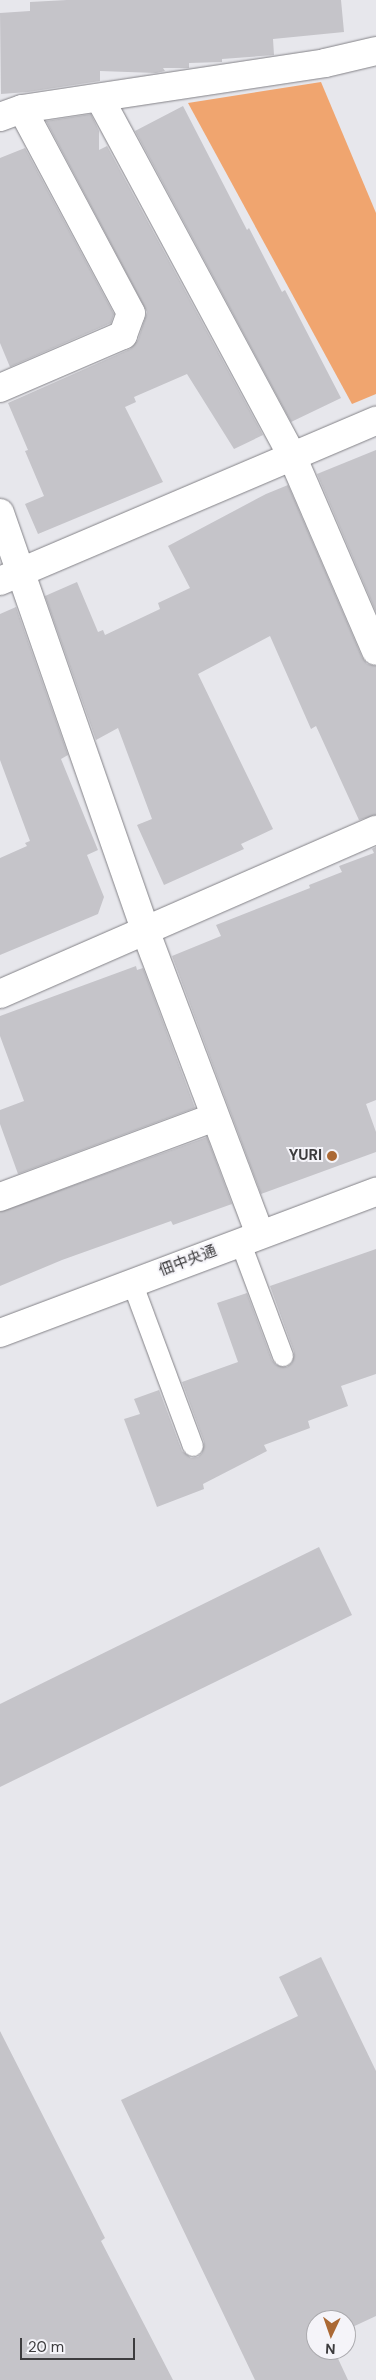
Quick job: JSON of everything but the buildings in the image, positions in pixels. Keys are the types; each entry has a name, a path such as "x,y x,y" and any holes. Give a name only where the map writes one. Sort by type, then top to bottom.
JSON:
{"street":[{"path":"0,388 123,335 131,313 11,113 325,62 376,51"},
{"path":"100,99 292,456 376,651"},
{"path":"10,576 376,421"},
{"path":"0,513 10,576 216,1117 250,1238"},
{"path":"1,990 376,830"},
{"path":"0,1197 216,1117"},
{"name":"佃中央通","path":"0,1333 376,1192"}],"lane":[{"path":"250,1238 284,1356"},
{"path":"132,1282 194,1446"}],"shaded area":[{"path":"321,82 376,213 376,394 352,404 188,103"}],"place":[{"name":"YURI","path":"332,1156"}]}
